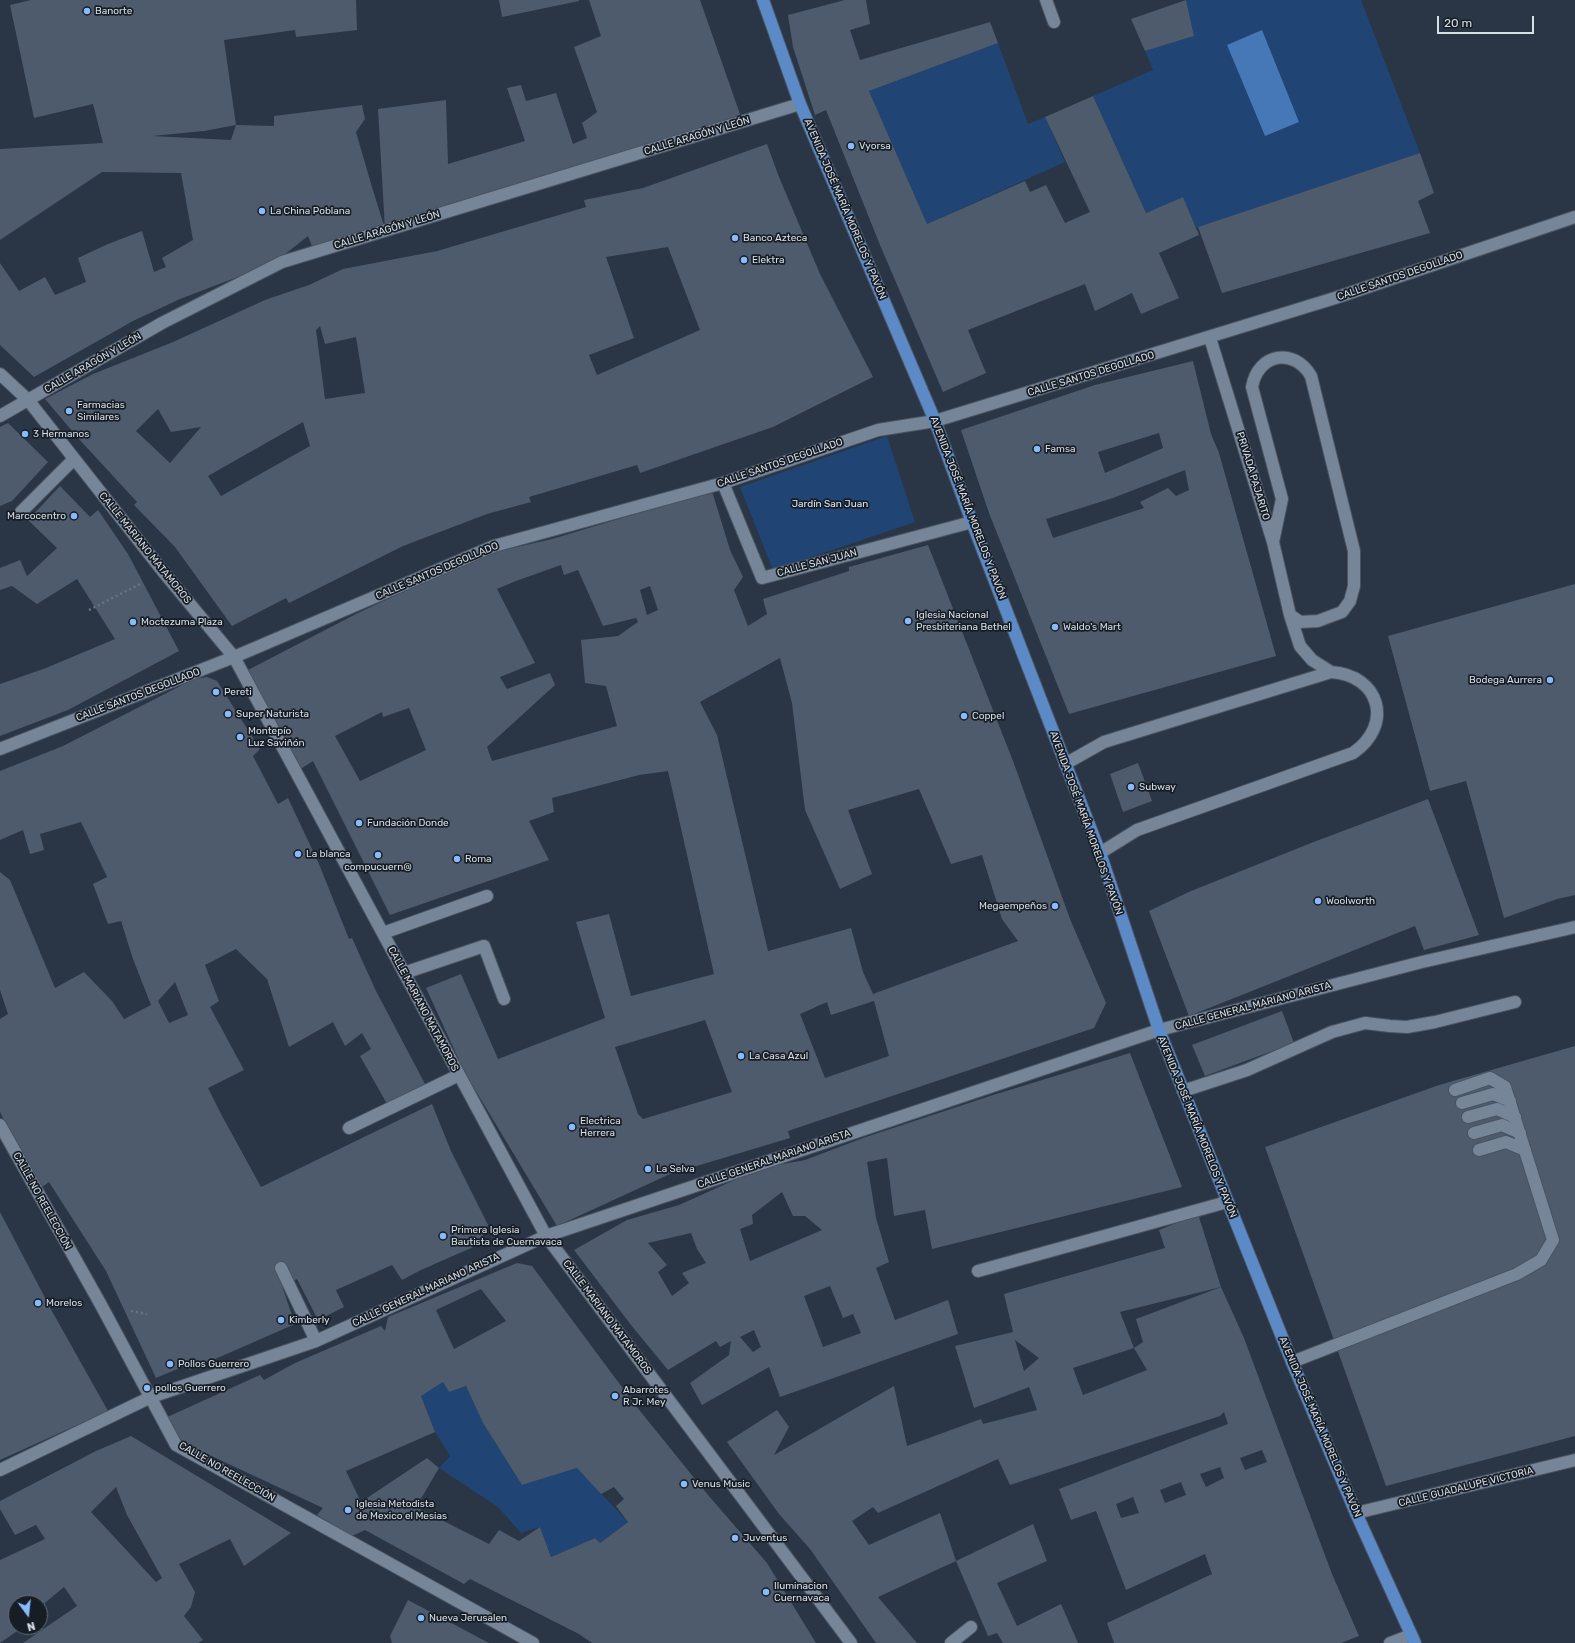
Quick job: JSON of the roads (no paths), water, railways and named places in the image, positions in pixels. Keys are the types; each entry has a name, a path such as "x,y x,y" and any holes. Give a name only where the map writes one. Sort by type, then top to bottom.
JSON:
{"main road":[{"name":"AVENIDA JOSÉ MARÍA MORELOS Y PAVÓN","path":"764,0 800,104 935,421 972,522 1100,853 1159,1030 1183,1091 1292,1362 1356,1513 1413,1639"}],"street":[{"path":"1046,0 1054,22"},
{"name":"CALLE ARAGÓN Y LEÓN","path":"0,416 162,323 282,262 800,104"},
{"name":"CALLE SANTOS DEGOLLADO","path":"0,749 234,657 494,546 723,482 878,430 935,421 1210,338 1335,298 1575,217"},
{"name":"PRIVADA PAJARITO","path":"1210,338 1273,542 1290,615 1300,646 1312,660 1331,672"},
{"path":"1273,542 1282,499 1252,387 1253,380 1260,367 1277,358 1287,358 1297,361 1311,376 1354,551 1354,586 1350,601 1342,612 1318,621 1300,622 1290,615"},
{"name":"CALLE MARIANO MATAMOROS","path":"0,374 28,400 234,657 546,1236 851,1643"},
{"path":"21,512 74,459"},
{"name":"CALLE SAN JUAN","path":"723,482 762,578 972,522"},
{"path":"1065,764 1104,742 1331,672 1342,672 1356,677 1363,682 1375,701 1377,712 1374,731 1363,746 1354,753 1136,830 1100,853"},
{"path":"383,933 487,896"},
{"name":"CALLE GENERAL MARIANO ARISTA","path":"0,1470 151,1397 316,1341 546,1236 1159,1030 1420,956 1575,927"},
{"path":"404,973 484,946 504,999"},
{"path":"1183,1091 1247,1070 1332,1032 1365,1023 1407,1027 1435,1022 1515,1002"},
{"path":"349,1128 459,1075"},
{"path":"1292,1362 1517,1274 1541,1260 1553,1240 1505,1087 1490,1078 1455,1090"},
{"path":"1462,1103 1493,1094 1510,1101"},
{"path":"1468,1117 1497,1109 1515,1117"},
{"name":"CALLE NO REELECCIÓN","path":"0,1125 151,1397 176,1445 533,1643"},
{"path":"1474,1133 1502,1126 1520,1133"},
{"path":"1480,1150 1506,1142 1525,1150"},
{"path":"978,1271 1227,1202"},
{"path":"281,1268 316,1341"},
{"name":"CALLE GUADALUPE VICTORIA","path":"1356,1513 1575,1460"},
{"path":"951,1643 971,1627"},
{"path":"1390,1643 1413,1639"}],"place":[{"name":"Banorte","path":"87,11"},
{"name":"Vyorsa","path":"851,146"},
{"name":"La China Poblana","path":"262,211"},
{"name":"Banco Azteca","path":"735,238"},
{"name":"Elektra","path":"744,260"},
{"name":"Farmacias Similares","path":"69,411"},
{"name":"3 Hermanos","path":"25,434"},
{"name":"Famsa","path":"1037,449"},
{"name":"Marcocentro","path":"74,516"},
{"name":"Iglesia Nacional Presbiteriana Bethel","path":"908,621"},
{"name":"Moctezuma Plaza","path":"133,622"},
{"name":"Waldo's Mart","path":"1055,627"},
{"name":"Bodega Aurrera","path":"1550,680"},
{"name":"Pereti","path":"216,692"},
{"name":"Super Naturista","path":"228,714"},
{"name":"Coppel","path":"964,716"},
{"name":"Montepío Luz Saviñón","path":"240,737"},
{"name":"Subway","path":"1131,787"},
{"name":"Fundación Donde","path":"359,823"},
{"name":"La blanca","path":"298,854"},
{"name":"compucuern@","path":"378,855"},
{"name":"Roma","path":"457,859"},
{"name":"Woolworth","path":"1318,901"},
{"name":"Megaempeños","path":"1055,906"},
{"name":"La Casa Azul","path":"741,1056"},
{"name":"Electrica Herrera","path":"572,1127"},
{"name":"La Selva","path":"648,1169"},
{"name":"Primera Iglesia Bautista de Cuernavaca","path":"443,1236"},
{"name":"Morelos","path":"38,1303"},
{"name":"Kimberly","path":"281,1320"},
{"name":"Pollos Guerrero","path":"170,1364"},
{"name":"pollos Guerrero","path":"147,1388"},
{"name":"Abarrotes R Jr. Mey","path":"615,1396"},
{"name":"Venus Music","path":"684,1484"},
{"name":"Iglesia Metodista de Mexico el Mesias","path":"348,1510"},
{"name":"Juventus","path":"735,1538"},
{"name":"Iluminacion Cuernavaca","path":"766,1592"},
{"name":"Nueva Jerusalen","path":"421,1618"}],"park label":[{"name":"Jardín San Juan","path":"830,504"}]}
